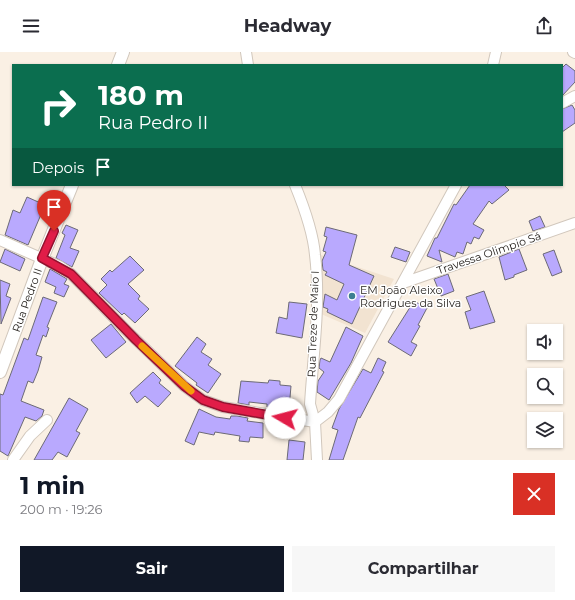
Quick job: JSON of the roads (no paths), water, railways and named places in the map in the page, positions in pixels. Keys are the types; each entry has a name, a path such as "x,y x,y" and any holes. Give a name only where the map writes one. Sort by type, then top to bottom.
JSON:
{"street":[{"path":"118,64 123,52"},
{"path":"246,52 248,64"},
{"path":"493,64 496,52"},
{"path":"563,102 575,96"},
{"name":"Rua Pedro II","path":"0,372 42,258 72,186"},
{"name":"Rua Treze de Maio I","path":"295,186 309,226 315,255 317,288 310,404 315,422 317,460"},
{"path":"0,240 42,258 71,274 152,356 184,386 203,400 223,407 315,422 328,412 339,399 456,187"},
{"name":"Travessa Olimpio Sá","path":"403,283 575,223"},
{"path":"13,460 30,436 47,420"}],"place":[{"name":"EM João Aleixo Rodrigues da Silva","path":"352,296"}]}
